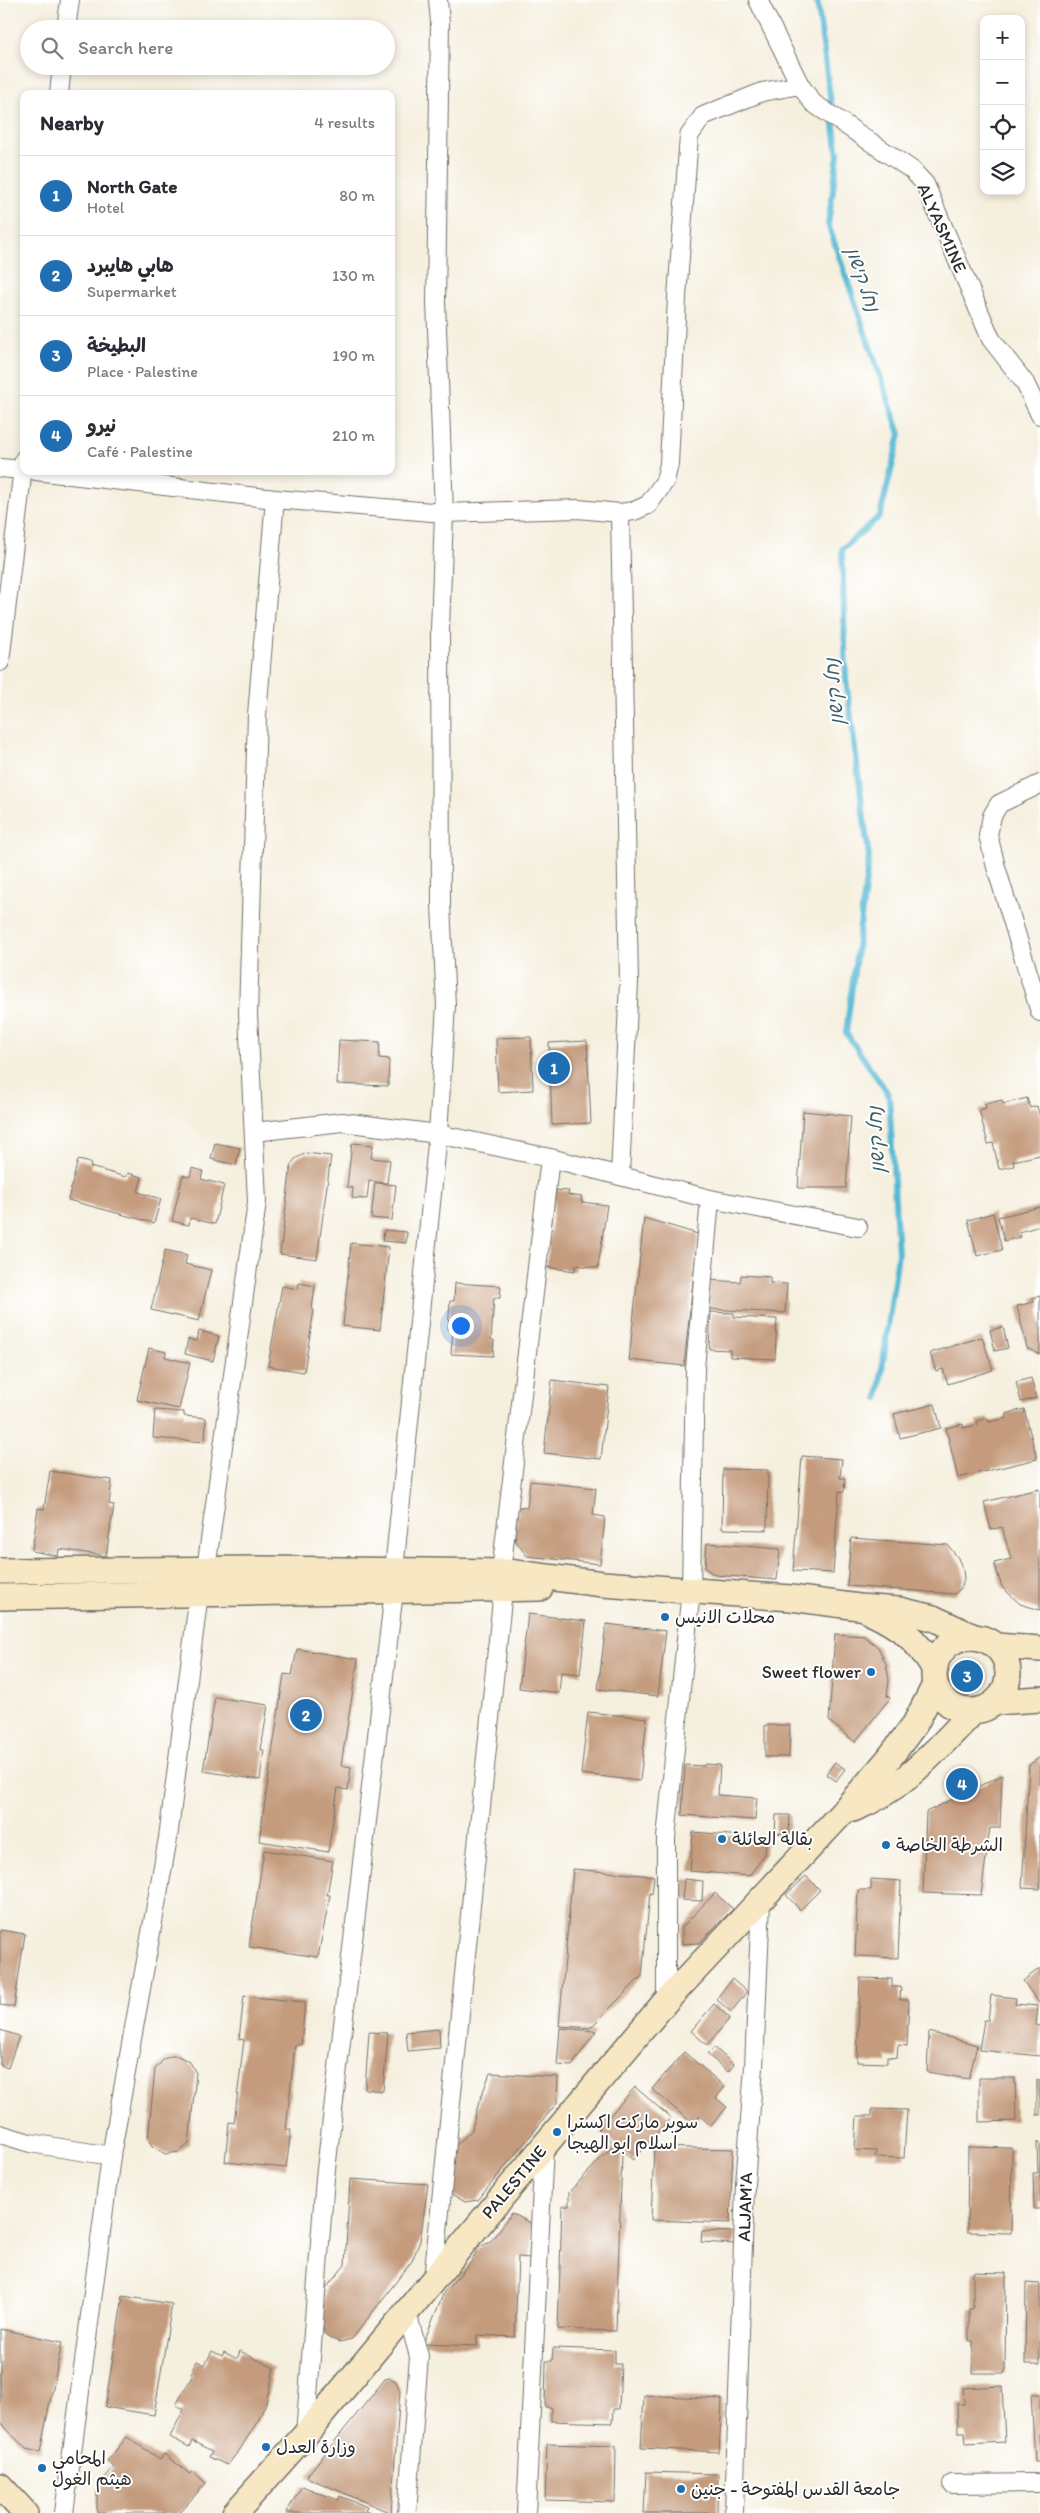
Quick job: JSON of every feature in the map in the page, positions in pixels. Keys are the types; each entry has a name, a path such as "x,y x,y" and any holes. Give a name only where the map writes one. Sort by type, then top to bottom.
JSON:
{"main road":[{"path":"0,1571 202,1581 502,1581 603,1584 791,1598 899,1610 933,1618 985,1642 1004,1656 1008,1668 1008,1680 1004,1692 996,1702 985,1709 973,1712 949,1705 941,1696 922,1648 910,1635 893,1623 859,1607"},
{"path":"0,1597 202,1581"},
{"path":"935,1677 942,1651 951,1643 985,1642 1040,1649"},
{"name":"PALESTINE","path":"235,2513 305,2435 666,2001 841,1814 915,1724 935,1677"},
{"path":"996,1702 1040,1699"},
{"path":"841,1814 866,1804 918,1768 973,1712"},
{"path":"0,2486 25,2513"}],"street":[{"path":"67,20 70,0"},
{"path":"305,2435 325,2178 394,1581 438,1134 446,1005 441,895 440,631 444,513 436,302 440,23 438,0"},
{"name":"ALYASMINE","path":"758,0 800,85 813,103 823,112 919,176 927,188 991,339 1025,383 1040,415"},
{"path":"59,90 61,75"},
{"path":"83,475 275,499 444,513 578,509 620,513 648,506 665,480 669,464 677,297 689,136 703,116 762,92 800,85"},
{"path":"0,468 20,468"},
{"path":"0,662 26,475"},
{"path":"64,2513 110,2156 168,1838 202,1581 257,1202 248,1014 256,753 275,499"},
{"path":"620,513 628,982 620,1176"},
{"path":"1040,784 999,804 992,816 988,835 1040,1012"},
{"path":"254,1132 342,1122 438,1134 550,1158 710,1199 858,1227"},
{"path":"433,2280 513,1454 550,1158"},
{"path":"666,2001 666,1838 691,1590 695,1368 710,1199"},
{"name":"ALJAM'A","path":"734,2513 745,2184 754,2067 760,1901"},
{"path":"0,2134 30,2143 110,2156"},
{"path":"526,2513 544,2146"},
{"path":"407,2313 419,2356 407,2513"},
{"path":"952,2484 1040,2483"}],"building":[{"path":"531,1037 533,1090 498,1092 496,1038"},
{"path":"339,1040 380,1042 379,1058 389,1059 388,1086 337,1084"},
{"path":"587,1041 591,1123 552,1125 549,1043"},
{"path":"1027,1098 1030,1108 1037,1106 1040,1117 1040,1155 1013,1161 1014,1166 999,1169 993,1143 988,1144 979,1110 986,1108 985,1104 1002,1100 1003,1104"},
{"path":"803,1111 851,1116 846,1188 798,1188"},
{"path":"215,1143 240,1148 236,1165 211,1159"},
{"path":"352,1143 373,1145 371,1158 390,1160 387,1183 369,1181 367,1199 352,1198 353,1188 347,1187"},
{"path":"306,1153 331,1156 317,1259 280,1254 291,1165 295,1159"},
{"path":"78,1160 91,1163 90,1167 126,1177 128,1173 142,1177 138,1192 161,1199 154,1223 68,1200"},
{"path":"192,1168 203,1171 201,1179 224,1185 215,1224 190,1218 189,1225 172,1221 183,1175 190,1177"},
{"path":"375,1183 396,1185 392,1220 371,1218"},
{"path":"556,1190 569,1191 568,1195 582,1197 581,1202 607,1205 598,1268 576,1265 575,1271 546,1267"},
{"path":"1040,1207 1040,1226 1019,1232 1021,1237 1004,1241 998,1217"},
{"path":"993,1213 1002,1250 977,1256 968,1220"},
{"path":"644,1218 698,1234 684,1366 629,1360"},
{"path":"384,1230 407,1232 406,1243 383,1241"},
{"path":"351,1243 389,1247 380,1330 343,1326"},
{"path":"165,1250 187,1255 185,1264 211,1270 199,1321 151,1310"},
{"path":"741,1275 770,1277 770,1283 787,1284 785,1313 708,1309 709,1280 740,1282"},
{"path":"299,1283 315,1286 312,1309 314,1310 304,1372 268,1366 282,1286 298,1289"},
{"path":"455,1283 501,1286 500,1298 494,1298 491,1340 494,1340 493,1356 451,1354 453,1330 448,1330 450,1301 454,1301"},
{"path":"1040,1296 1039,1354 1027,1348 1017,1306 1034,1302 1032,1298"},
{"path":"711,1312 734,1313 734,1317 777,1319 775,1359 730,1357 730,1350 709,1349"},
{"path":"1003,1327 1008,1348 995,1351 990,1330"},
{"path":"199,1331 219,1336 213,1361 185,1354 188,1339 197,1341"},
{"path":"982,1337 993,1370 948,1384 943,1369 936,1371 930,1353"},
{"path":"149,1348 166,1352 165,1357 190,1363 179,1409 137,1400"},
{"path":"1031,1378 1036,1398 1021,1402 1016,1382"},
{"path":"552,1380 609,1387 601,1459 544,1453"},
{"path":"935,1404 941,1428 900,1438 894,1414"},
{"path":"1024,1409 1037,1459 958,1478 946,1428 963,1424 963,1428 978,1425 977,1421 988,1418 989,1422 1007,1418 1006,1414"},
{"path":"155,1410 184,1412 184,1416 206,1418 205,1442 153,1438"},
{"path":"802,1456 842,1459 840,1478 845,1478 844,1492 839,1491 833,1573 793,1571"},
{"path":"723,1469 768,1470 767,1530 722,1529"},
{"path":"50,1471 112,1480 109,1504 114,1505 106,1556 59,1549 58,1556 32,1551 38,1508 44,1509"},
{"path":"530,1481 596,1488 593,1515 605,1517 600,1564 527,1556 515,1540 518,1507 527,1508"},
{"path":"1039,1489 1040,1610 1020,1604 1002,1587 994,1563 1011,1559 1002,1527 991,1530 984,1502"},
{"path":"851,1538 948,1545 958,1558 963,1570 964,1579 962,1587 955,1594 847,1586"},
{"path":"707,1543 780,1549 777,1580 715,1575 705,1568"},
{"path":"528,1614 586,1621 580,1674 561,1672 559,1693 519,1688"},
{"path":"606,1624 666,1631 658,1696 598,1689"},
{"path":"835,1634 864,1636 878,1647 886,1664 889,1680 887,1696 890,1698 855,1742 829,1721"},
{"path":"297,1649 358,1659 341,1765 351,1767 348,1790 338,1788 328,1852 259,1841 284,1674 292,1675"},
{"path":"215,1697 268,1705 261,1750 264,1750 260,1780 203,1771"},
{"path":"588,1712 647,1718 640,1781 581,1774"},
{"path":"765,1725 790,1725 789,1757 765,1757"},
{"path":"1040,1757 1040,1889 1022,1888 1029,1765"},
{"path":"835,1762 845,1769 836,1781 826,1774"},
{"path":"705,1764 720,1765 718,1795 757,1798 755,1820 682,1815 685,1765 704,1766"},
{"path":"1002,1775 1000,1828 990,1828 981,1895 923,1893 926,1812"},
{"path":"776,1815 790,1815 789,1834 775,1833"},
{"path":"693,1832 766,1838 765,1854 749,1876 690,1871"},
{"path":"264,1850 333,1861 327,1895 330,1895 318,1957 249,1947"},
{"path":"573,1869 654,1876 652,1894 650,1893 642,1976 590,2028 559,2026"},
{"path":"806,1876 820,1890 800,1910 786,1895"},
{"path":"684,1879 703,1881 702,1901 682,1900"},
{"path":"871,1879 901,1881 898,1958 855,1956 858,1890 871,1890"},
{"path":"715,1893 733,1909 699,1943 682,1944 682,1927"},
{"path":"0,1930 25,1934 14,2007 0,2005"},
{"path":"1040,1968 1040,2004 1023,1981"},
{"path":"860,1978 892,1979 892,1987 901,1987 900,2000 909,2000 907,2046 898,2045 897,2058 887,2057 887,2063 857,2062"},
{"path":"732,1979 747,1992 731,2012 716,1999"},
{"path":"991,1995 1016,1998 1015,2004 1038,2006 1036,2025 1040,2026 1040,2056 979,2050 984,2020 988,2020"},
{"path":"244,1996 305,2002 301,2045 295,2045 286,2130 291,2130 286,2168 225,2162 229,2122 234,2123 244,2040 239,2039"},
{"path":"714,2004 730,2018 707,2045 691,2031"},
{"path":"560,2028 596,2031 572,2066 557,2065"},
{"path":"439,2029 440,2048 408,2051 406,2032"},
{"path":"0,2030 19,2036 8,2068 0,2065"},
{"path":"369,2032 388,2033 383,2091 365,2089"},
{"path":"929,2032 977,2045 969,2079 927,2072"},
{"path":"714,2047 734,2065 728,2072 707,2054"},
{"path":"684,2052 725,2087 716,2098 727,2107 711,2126 700,2116 693,2124 652,2089"},
{"path":"178,2056 190,2062 196,2073 189,2144 179,2152 165,2154 152,2146 148,2139 155,2069 164,2059"},
{"path":"490,2073 558,2077 557,2103 478,2200 465,2202 448,2192 445,2156 472,2130 476,2111"},
{"path":"979,2078 1015,2078 1016,2121 979,2122"},
{"path":"1037,2080 1040,2080 1040,2115 1037,2115"},
{"path":"635,2087 671,2118 633,2160 598,2129"},
{"path":"872,2109 907,2110 904,2158 875,2157 876,2151 855,2150 857,2116 872,2116"},
{"path":"1037,2143 1040,2143 1040,2209 1034,2209 1033,2173 1038,2173"},
{"path":"612,2147 622,2154 616,2331 558,2329 562,2206 569,2206 569,2192"},
{"path":"654,2147 733,2149 730,2223 651,2220"},
{"path":"968,2147 1012,2148 1011,2233 967,2232"},
{"path":"350,2179 428,2184 420,2241 412,2261 352,2339 340,2342 329,2338 325,2334 321,2322 326,2288 345,2265"},
{"path":"512,2213 532,2224 530,2258 518,2257 515,2337 477,2335 477,2346 423,2344 444,2292 472,2261 478,2248 490,2242"},
{"path":"702,2231 735,2232 734,2244 701,2242"},
{"path":"973,2272 1006,2273 1005,2373 973,2373 973,2341 969,2341 969,2309 973,2309"},
{"path":"1026,2283 1040,2284 1040,2364 1025,2364"},
{"path":"123,2296 172,2304 154,2415 105,2407"},
{"path":"0,2329 62,2342 40,2452 26,2449 0,2422"},
{"path":"553,2348 615,2350 615,2364 621,2364 619,2409 614,2409 613,2423 551,2421 551,2407 545,2407 546,2361 552,2361"},
{"path":"212,2351 222,2356 224,2352 237,2359 240,2351 274,2368 266,2403 259,2419 239,2451 227,2465 209,2457 212,2451 192,2441 189,2447 170,2437 184,2409 176,2405 193,2375 191,2374 197,2361 205,2365"},
{"path":"390,2378 396,2381 400,2391 391,2513 306,2477 385,2379"},
{"path":"1002,2386 1005,2442 966,2444 965,2432 958,2432 957,2404 964,2404 963,2388"},
{"path":"1031,2394 1040,2394 1040,2462 1035,2462"},
{"path":"644,2395 722,2399 719,2452 641,2448"},
{"path":"127,2437 160,2459 164,2454 190,2474 192,2471 206,2483 179,2513 97,2513 97,2491 102,2481 114,2467 107,2461"},
{"path":"547,2444 616,2446 615,2502 545,2500"},
{"name":"جامعة القدس المفتوحة - جنين","path":"646,2472 718,2474 717,2513 644,2513"},
{"path":"302,2486 338,2500 340,2496 367,2507 365,2511 370,2513 286,2513"}],"waterway":[{"name":"נחל קישון","path":"817,0 838,155 828,224 900,434 880,516 842,549 846,679 869,857 846,1033 889,1095 898,1254 878,1398"}],"place":[{"name":"North Gate","path":"554,1068"},
{"name":"محلات الانيس","path":"665,1617"},
{"name":"Sweet flower","path":"871,1672"},
{"name":"البطيخة","path":"967,1676"},
{"name":"هابي هايبرد","path":"306,1715"},
{"name":"نيرو","path":"962,1784"},
{"name":"بقالة العائلة","path":"722,1839"},
{"name":"الشرطة الخاصة","path":"886,1845"},
{"name":"سوبر ماركت اكسترا اسلام ابو الهيجا","path":"557,2132"},
{"name":"وزارة العدل","path":"266,2447"},
{"name":"المحامي هيثم الغول","path":"42,2468"},
{"name":"جامعة القدس المفتوحة - جنين","path":"681,2489"}]}
